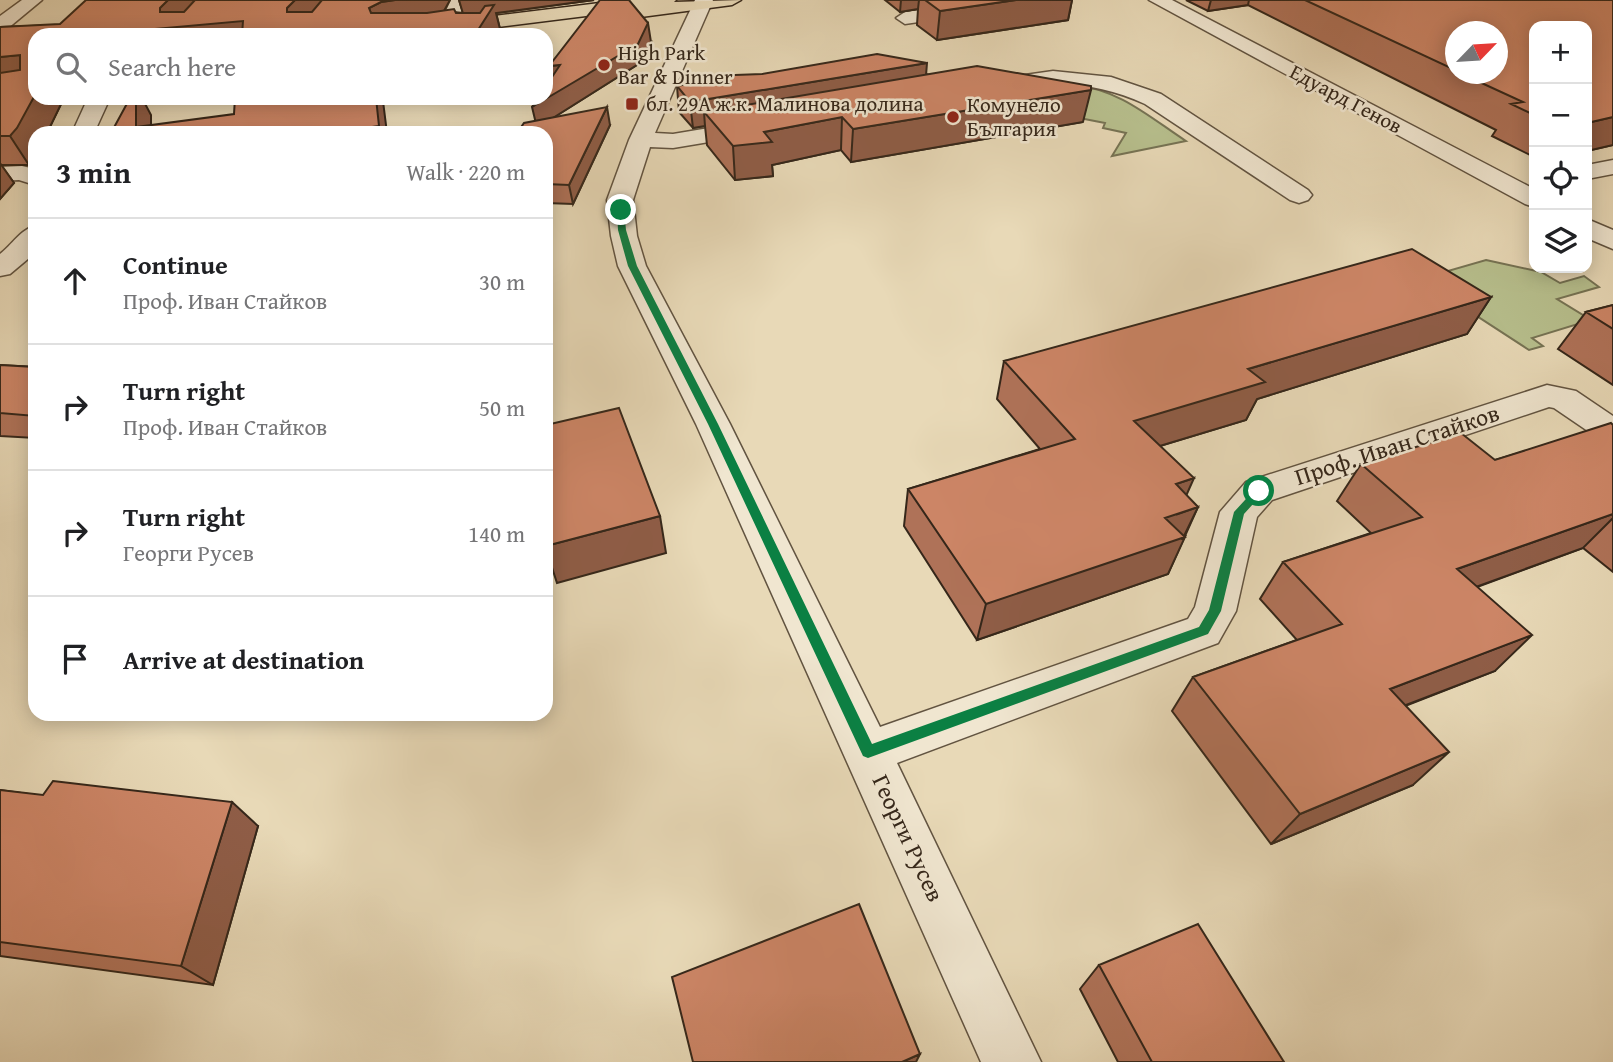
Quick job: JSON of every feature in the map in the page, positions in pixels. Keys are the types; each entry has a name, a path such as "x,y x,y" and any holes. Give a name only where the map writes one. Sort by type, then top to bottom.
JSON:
{"main road":[{"path":"474,28 667,0"},
{"path":"519,28 732,0"}],"street":[{"path":"0,25 33,0"},
{"path":"454,28 460,0"},
{"path":"905,18 1035,0"},
{"name":"Едуард Генов","path":"1158,0 1529,196"},
{"name":"Георги Русев","path":"703,2 641,140 620,200 622,230 632,266 713,424 1011,1062"},
{"path":"969,89 1066,75 1097,78 1127,86 1153,99 1299,195"},
{"path":"86,126 96,105"},
{"path":"641,140 692,138 774,124"},
{"path":"1592,171 1613,167"},
{"path":"1508,185 1529,182"},
{"path":"1592,230 1613,241"},
{"path":"0,268 28,244"},
{"name":"Проф. Иван Стайков","path":"868,752 1203,631 1215,611 1239,512 1259,491 1547,396 1564,399 1613,432"}],"green space":[{"path":"1075,85 1120,98 1186,141 1112,156 1126,133 1103,128 1105,123 1049,112"},
{"path":"1486,260 1529,269 1529,273 1543,273 1560,283 1584,276 1599,287 1557,299 1591,320 1532,338 1543,346 1529,350 1420,279"}],"building":[{"path":"86,0 168,0 160,8 160,12 184,12 195,0 295,0 287,8 287,12 312,12 322,0 395,0 381,2 369,8 371,13 427,13 454,9 456,13 480,13 485,6 494,5 479,28 242,28 243,21 166,28 28,28 30,105 10,136 0,136 0,73 20,70 20,55 0,57 0,27 60,24"},
{"path":"600,0 629,0 648,23 638,44 553,95 553,76 560,65 553,66 553,61"},
{"path":"925,0 1016,0 940,11"},
{"path":"1305,0 1613,0 1613,117 1592,122 1592,21 1529,21 1529,113 1511,104 1523,102 1484,84 1508,84 1508,21 1445,21 1445,65"},
{"path":"877,54 927,63 690,102 677,86 735,75 762,74"},
{"path":"977,66 1091,86 1091,90 853,129 842,117 764,132 772,142 733,146 704,112"},
{"path":"126,105 136,105 136,126 115,126"},
{"path":"235,105 377,105 379,126 144,126 234,114"},
{"path":"607,107 569,185 553,184 553,126 522,126 524,123"},
{"path":"1412,249 1491,297 1248,369 1265,382 1134,421 1194,478 1176,484 1198,507 1165,518 1185,537 986,604 908,489 1075,439 1004,361"},
{"path":"1613,305 1613,329 1586,312"},
{"path":"0,365 28,367 28,415 0,413"},
{"path":"619,408 660,516 553,544 553,423"},
{"path":"1611,423 1613,514 1457,569 1532,635 1390,689 1449,752 1300,814 1193,677 1342,624 1283,562 1422,517 1361,464 1461,433 1495,460"},
{"path":"53,781 232,802 181,966 0,942 0,790 43,795"},
{"path":"859,904 920,1054 902,1062 693,1062 672,977"},
{"path":"1198,924 1284,1062 1152,1062 1099,965"}],"place":[{"name":"High Park Bar & Dinner","path":"604,65"},
{"name":"бл. 29А ж.к. Малинова долина","path":"632,104"},
{"name":"Комунело България","path":"953,117"}],"route":[{"path":"621,210 622,230 632,266 713,424 868,752 1203,631 1215,611 1239,512 1259,491"}]}
